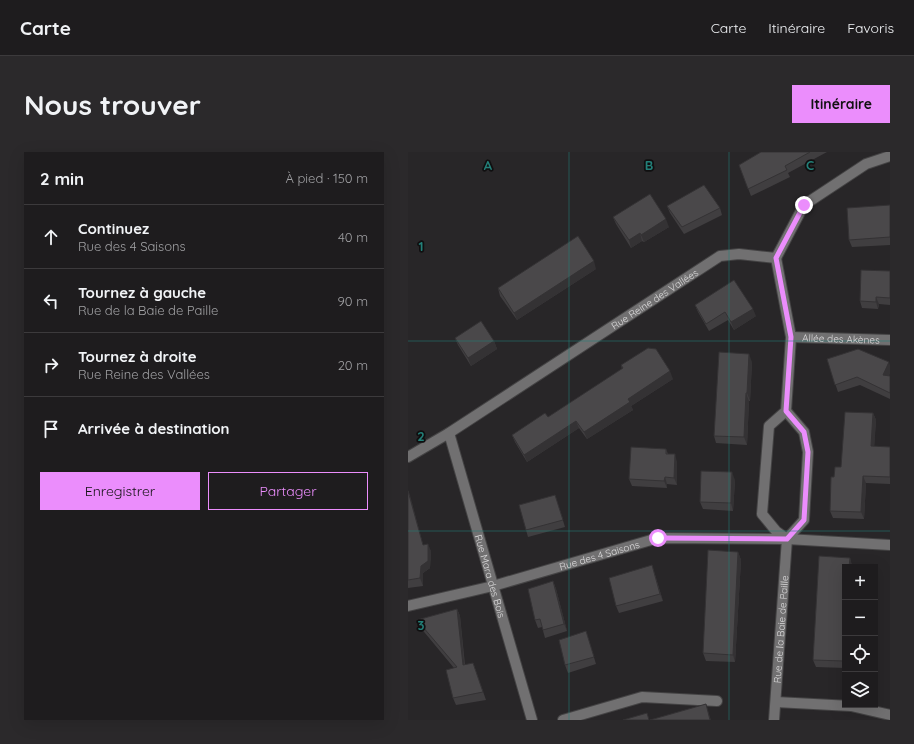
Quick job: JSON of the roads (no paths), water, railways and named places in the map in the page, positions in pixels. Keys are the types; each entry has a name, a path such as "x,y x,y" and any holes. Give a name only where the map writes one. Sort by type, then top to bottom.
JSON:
{"street":[{"path":"786,411 769,426 762,514 776,531 787,539 804,520 808,452 804,432 786,411 791,337 776,258 804,205 866,164 890,156"},
{"name":"Rue Reine des Vallées","path":"408,457 449,433 720,256 739,254 776,258"},
{"name":"Allée des Akènes","path":"791,337 890,340"},
{"name":"Rue Mara des Bois","path":"449,433 532,720"},
{"name":"Rue des 4 Saisons","path":"408,606 493,586 658,538 787,539 890,545"},
{"name":"Rue de la Baie de Paille","path":"774,720 787,539"},
{"path":"563,720 642,698 717,701"},
{"path":"776,702 851,706 890,715"}]}
